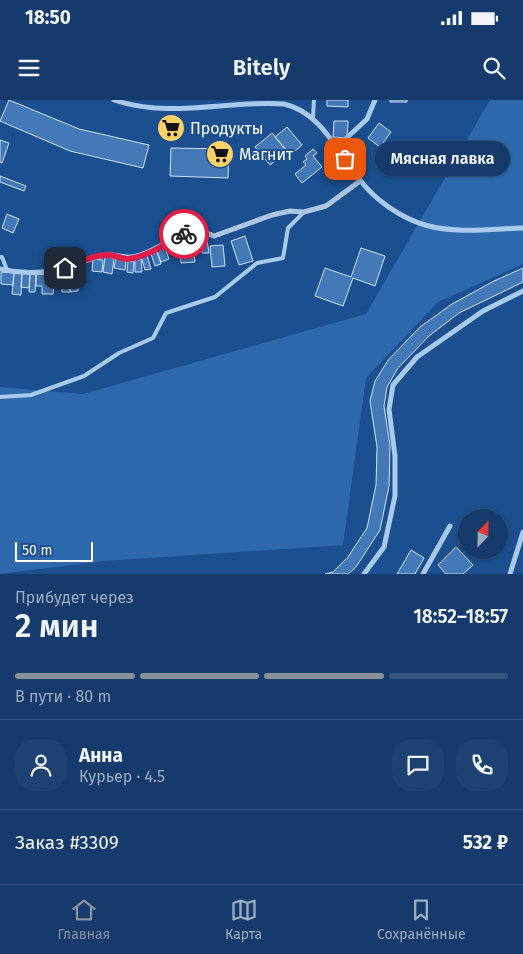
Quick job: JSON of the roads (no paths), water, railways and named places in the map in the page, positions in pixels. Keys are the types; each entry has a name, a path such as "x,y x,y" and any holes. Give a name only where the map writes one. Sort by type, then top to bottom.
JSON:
{"street":[{"path":"114,100 150,106 240,101 284,104 313,118 337,147 360,181 374,195 402,215 423,224 446,230 523,228"},
{"path":"337,147 367,119 374,100"},
{"path":"0,269 33,272 65,268 93,257 109,255 127,259 164,245 188,231 202,231 214,236 272,215 290,211 304,212 326,206 360,181"},
{"path":"364,574 384,548 395,496 395,456 389,409 393,385 417,357 483,311 523,291"},
{"path":"423,574 450,526"},
{"path":"510,574 523,532"}],"lane":[{"path":"313,118 314,100"},
{"path":"0,397 30,395 84,376 119,353 153,338 166,313 215,297 256,263 283,258 288,228 304,212"},
{"path":"0,257 7,270"}],"place":[{"name":"Продукты","path":"171,128"},
{"name":"Магнит","path":"220,154"},
{"name":"Мясная лавка","path":"345,159"}]}
